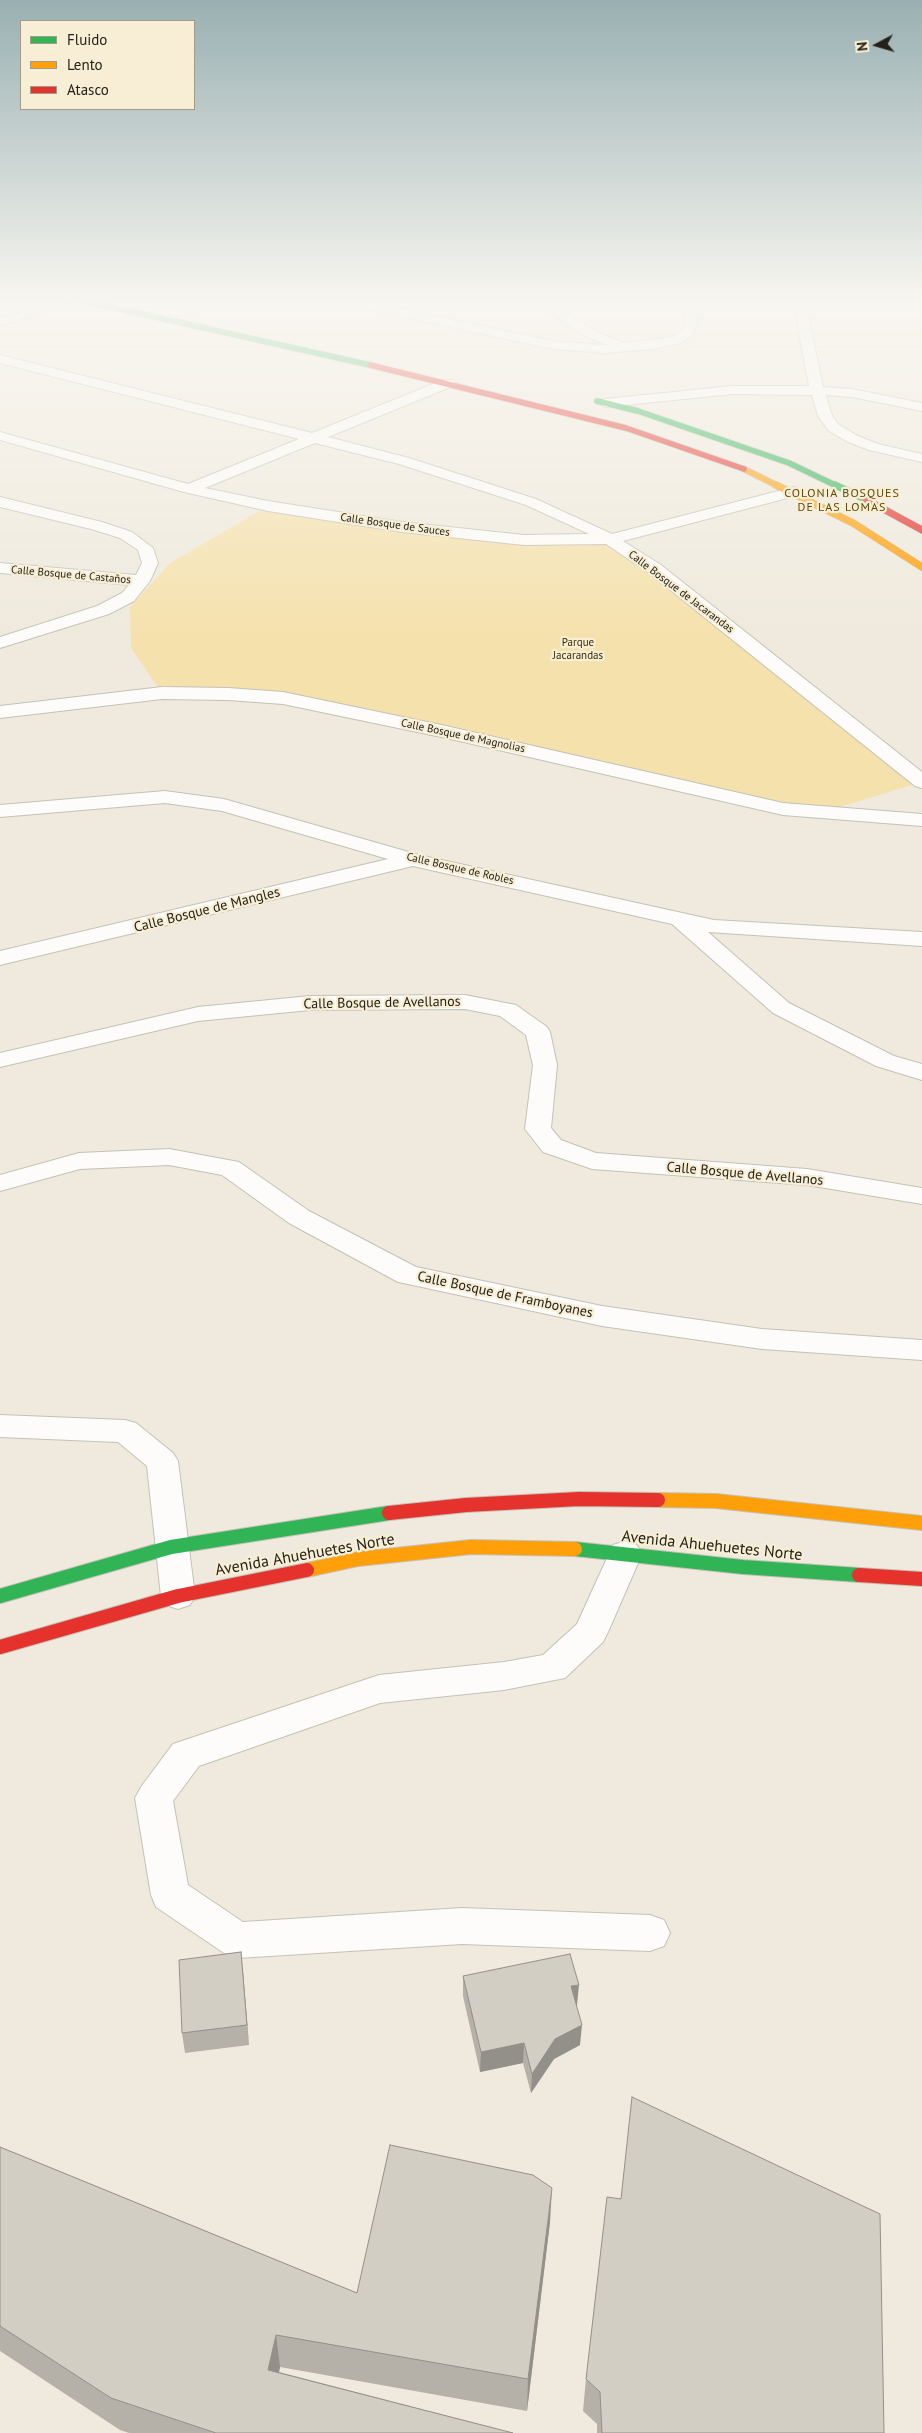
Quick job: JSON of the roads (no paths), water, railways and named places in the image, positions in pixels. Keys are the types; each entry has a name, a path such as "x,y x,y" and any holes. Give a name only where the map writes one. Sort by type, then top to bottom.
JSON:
{"main road":[{"path":"562,413 634,431 712,457 794,492 896,549 922,567"},
{"path":"640,413 789,463 861,497 922,530"},
{"path":"896,549 922,552"},
{"name":"Avenida Ahuehuetes Norte","path":"0,1596 171,1547 348,1518 466,1505 579,1499 716,1501 922,1523"},
{"name":"Avenida Ahuehuetes Norte","path":"0,1647 178,1596 358,1559 462,1548 582,1549 742,1567 922,1579"}],"street":[{"name":"Calle Bosque de Jacarandas","path":"209,413 404,461 481,485 539,506 610,539 655,569 922,782"},
{"path":"189,489 377,413"},
{"path":"824,413 834,428 853,439 874,447 922,458"},
{"name":"Calle Bosque de Sauces","path":"0,436 189,489 268,506 464,535 524,540 610,539 794,492"},
{"path":"0,502 96,524 126,535 145,548 150,563 142,581 128,596 103,610 0,643"},
{"name":"Calle Bosque de Castaños","path":"0,568 142,581"},
{"name":"Calle Bosque de Magnolias","path":"0,712 162,693 228,694 283,698 456,734 783,809 922,820"},
{"name":"Calle Bosque de Robles","path":"0,811 165,797 224,805 414,860 714,927 922,939"},
{"path":"303,886 331,860 331,836"},
{"name":"Calle Bosque de Mangles","path":"0,958 414,860"},
{"path":"679,920 781,1008 885,1061 922,1072"},
{"path":"728,962 735,946 756,930"},
{"name":"Calle Bosque de Avellanos","path":"0,1060 198,1014 310,1003 465,1002 508,1010 538,1032 545,1065 538,1130 552,1146 592,1161 806,1177 922,1196"},
{"name":"Calle Bosque de Framboyanes","path":"0,1183 79,1161 169,1157 222,1166 230,1168 299,1217 408,1275 602,1316 762,1339 922,1350"},
{"path":"0,1426 125,1431 162,1461 178,1596"},
{"path":"625,1554 591,1632 553,1668 504,1676 379,1689 186,1755 154,1798 170,1895 238,1940 462,1926 650,1933"}],"district":[{"name":"COLONIA BOSQUES DE LAS LOMAS","path":"842,501"}],"park label":[{"name":"Parque Jacarandas","path":"578,649"}]}
